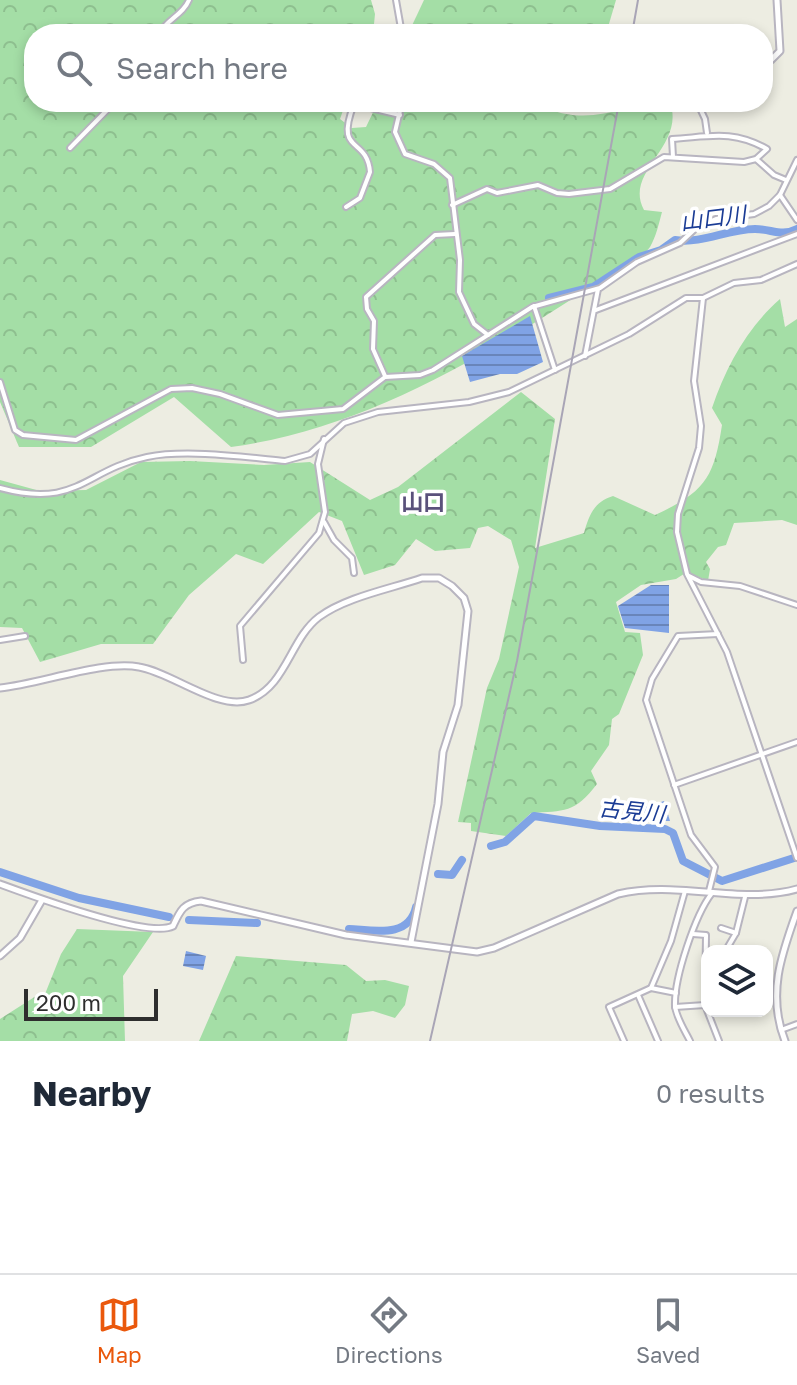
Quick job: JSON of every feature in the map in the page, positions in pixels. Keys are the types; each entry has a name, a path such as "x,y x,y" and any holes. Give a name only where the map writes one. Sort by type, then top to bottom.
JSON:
{"street":[{"path":"164,24 184,10 189,0"},
{"path":"396,0 400,24"},
{"path":"773,58 780,51 777,0"},
{"path":"70,148 105,112"},
{"path":"346,207 360,198 370,172 365,155 347,138 346,129 351,112"},
{"path":"387,112 400,115"},
{"path":"400,112 395,132 405,154 444,169 450,178 464,308 488,335"},
{"path":"703,112 707,133"},
{"path":"452,205 487,189 497,193 538,185 569,194 610,189 656,160 673,157 744,162 756,159 767,149 756,143 707,133 672,139 673,157"},
{"path":"756,159 774,175 786,180"},
{"path":"0,382 15,430 23,435 76,440 171,389 182,387 236,399 278,415 343,409 385,377 420,375 534,306 600,288 637,262 682,241 697,227 716,219 754,214 769,206 780,195 797,160"},
{"path":"780,195 797,220"},
{"path":"385,377 373,349 374,321 367,309 366,297 435,235 455,234"},
{"path":"596,310 797,234"},
{"path":"0,488 27,494 66,493 133,460 160,455 285,461 310,454 344,423 398,408 469,402 496,396 585,356 686,298 703,298 734,283 761,280 797,264"},
{"path":"585,356 600,288"},
{"path":"703,298 694,381 701,426 699,448 677,522 687,574 718,634 796,856"},
{"path":"534,306 555,370"},
{"path":"343,409 344,423"},
{"path":"324,439 318,464 324,522 334,540 352,558 354,573"},
{"path":"243,660 240,626 311,545 324,522"},
{"path":"687,574 701,582 732,584 797,605"},
{"path":"0,688 129,665 154,671 232,702 248,701 265,692 277,678 300,639 320,616 422,578 439,578 452,586 464,598 468,611 462,676 454,723 443,752 438,804 411,942"},
{"path":"690,1041 675,1007 700,908 711,891 713,864 691,835 646,707 647,694 678,636 718,634"},
{"path":"0,640 25,636"},
{"path":"674,785 797,742"},
{"path":"0,884 42,900 131,925 169,929 180,909 190,902 201,901 346,935 462,951 485,951 618,894 686,889 745,897 771,896 797,889"},
{"path":"624,1041 609,1007 651,988 671,941 686,889"},
{"path":"729,945 736,933 745,897"},
{"path":"0,956 20,938 42,900"},
{"path":"785,1041 775,1001 778,968 797,911"},
{"path":"721,928 736,933"},
{"path":"693,934 706,935 706,945"},
{"path":"787,939 797,943"},
{"path":"651,988 677,993"},
{"path":"638,995 658,1041"},
{"path":"675,1007 701,1005"},
{"path":"710,1017 719,1041"},
{"path":"781,1030 797,1024"}],"green space":[{"path":"0,0 371,0 375,14 374,24 24,24 24,112 342,112 340,119 352,128 366,127 373,112 558,112 581,116 610,112 672,112 670,132 641,183 640,196 644,210 662,212 650,247 510,338 375,407 280,438 231,447 174,397 91,447 19,447 0,402"},
{"path":"424,0 616,0 609,24 413,24"},
{"path":"780,299 785,327 797,319 797,525 782,520 734,523 726,545 718,547 706,562 710,569 708,581 687,572 676,579 641,585 616,602 625,632 640,633 643,655 619,714 612,719 609,745 591,771 597,784 568,809 531,813 506,836 471,831 471,823 458,822 487,688 499,659 519,567 511,540 488,526 478,528 470,548 435,551 416,539 395,565 364,575 342,521 319,512 263,564 236,554 189,595 153,644 101,644 40,662 22,628 0,627 0,480 40,491 86,490 141,462 264,465 310,462 370,500 398,487 521,392 555,419 535,548 584,533 593,510 613,496 655,515 685,499 710,471 722,425 712,408 718,393 748,335"},
{"path":"77,929 153,932 123,976 125,1041 0,1041 0,1019 36,996 43,999 61,954"},
{"path":"236,956 346,965 366,981 385,980 409,986 405,1005 395,1018 373,1011 352,1014 347,1041 199,1041"}],"water":[{"path":"530,316 543,362 517,374 500,374 470,382 462,356"},
{"path":"651,585 669,585 669,633 625,628 618,606"},
{"path":"664,801 670,821 645,821 642,808"},
{"path":"186,951 206,956 203,970 183,966"}],"waterway":[{"name":"山口川","path":"549,298 593,287 639,257 661,250 675,240 695,240 745,230 781,233 797,229"},
{"name":"古見川","path":"491,846 505,842 534,816 600,826 665,829 673,833 683,861 722,881 797,857"},
{"name":"古見川","path":"438,874 452,875 462,860"},
{"name":"古見川","path":"0,872 79,898 169,917"},
{"name":"古見川","path":"349,929 379,931 398,928 406,924 416,907"},
{"name":"古見川","path":"189,920 257,923"}],"railway":[{"path":"634,24 638,0"},
{"path":"430,1041 517,661 617,112"}],"district":[{"name":"山口","path":"423,502"}]}
